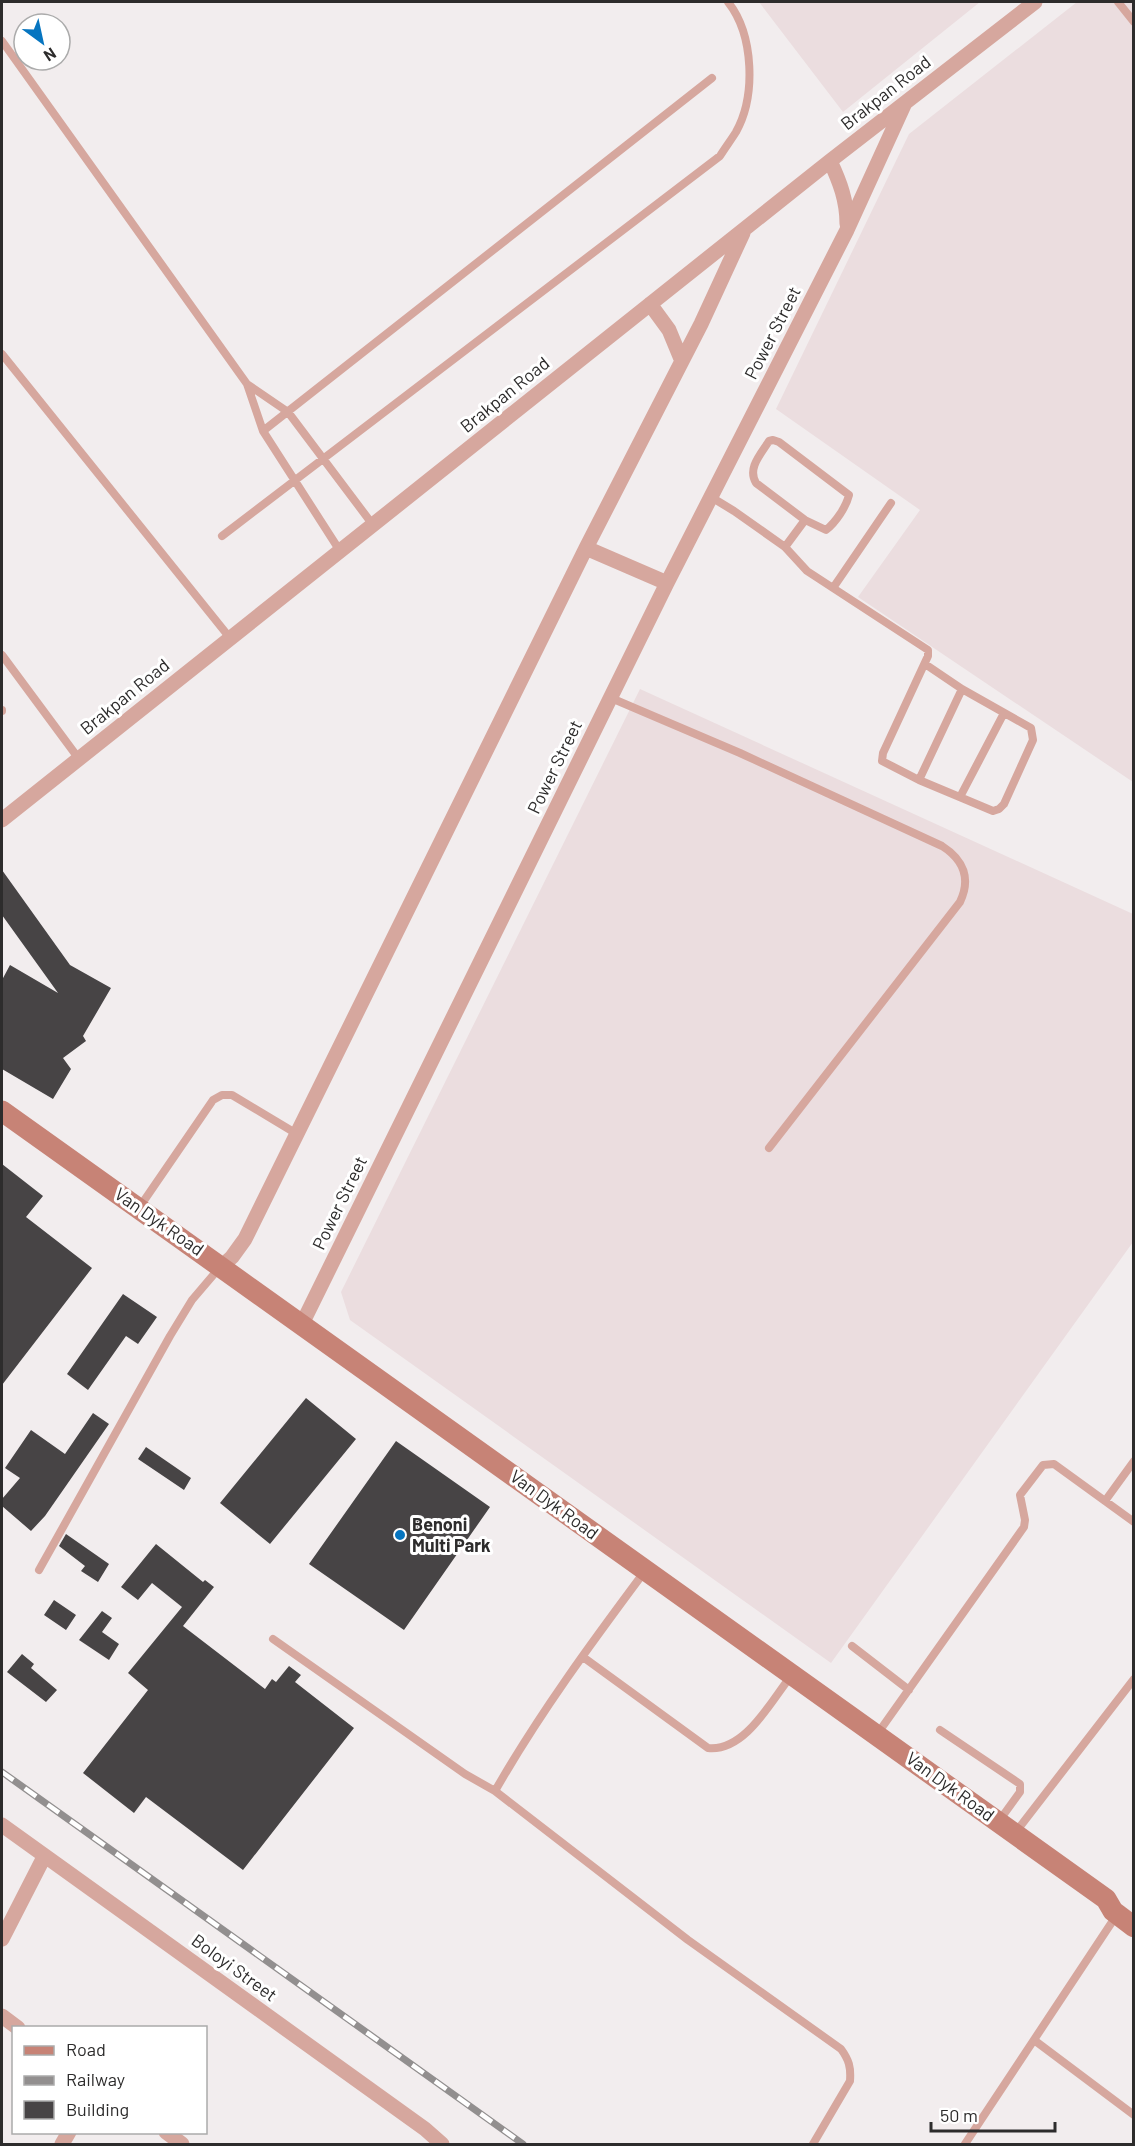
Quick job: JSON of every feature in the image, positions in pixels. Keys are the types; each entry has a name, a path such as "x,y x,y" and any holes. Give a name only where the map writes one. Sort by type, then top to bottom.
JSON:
{"main road":[{"name":"Van Dyk Road","path":"2,1111 877,1734 1122,1913"}],"street":[{"name":"Brakpan Road","path":"2,820 830,161 1035,2"},
{"name":"Power Street","path":"302,1324 667,583 847,230 905,103"},
{"path":"830,161 847,205 847,230"},
{"path":"222,1266 245,1239 586,548 681,359 701,324 744,230"},
{"path":"650,304 669,330 681,359"},
{"path":"586,548 667,583"},
{"name":"Boloyi Street","path":"2,1825 425,2128 442,2145"},
{"path":"2,1940 44,1857"},
{"path":"2,2016 15,2026"},
{"path":"167,2134 182,2145"}],"lane":[{"path":"222,536 720,156 737,131 746,103 750,73 746,38 728,2"},
{"path":"1118,2 1133,19"},
{"path":"2,41 247,384 263,431 340,551"},
{"path":"263,431 712,78"},
{"path":"2,354 230,639"},
{"path":"247,384 288,412 373,525"},
{"path":"769,441 779,442 849,495 848,501 826,530 805,520 756,483 752,476 753,468 769,441"},
{"path":"711,497 785,547 807,571 928,650 928,656 882,758 885,764 960,798 993,811 999,809 1004,804 1033,740 1031,728 962,689 925,663"},
{"path":"833,588 891,503"},
{"path":"785,547 805,520"},
{"path":"2,655 79,759"},
{"path":"919,780 962,689"},
{"path":"611,698 740,753 942,846 961,862 965,873 964,894 960,902 769,1148"},
{"path":"960,798 1004,713"},
{"path":"139,1208 213,1100 222,1095 232,1095 297,1134"},
{"path":"39,1570 170,1336 192,1300 222,1266"},
{"path":"1105,1501 1134,1461"},
{"path":"877,1734 1024,1527 1025,1520 1020,1496 1043,1465 1054,1464 1134,1522"},
{"path":"495,1791 510,1763 646,1570"},
{"path":"273,1639 465,1774 495,1791 688,1940 841,2049 848,2058 851,2069 849,2081 813,2145"},
{"path":"852,1646 909,1690"},
{"path":"583,1657 708,1748 716,1749 742,1738 792,1674"},
{"path":"1006,1828 1134,1679"},
{"path":"940,1730 1020,1784 1020,1792 1006,1828"},
{"path":"964,2145 1122,1913"},
{"path":"1034,2040 1134,2115"}],"shaded area":[{"path":"759,2 980,2 843,112"},
{"path":"1077,2 1133,2 1133,782 858,597 920,510 776,409 909,134"},
{"path":"640,689 1133,914 1133,1242 831,1663 350,1320 341,1292"}],"building":[{"path":"2,870 70,965 111,988 83,1036 86,1041 63,1058 71,1069 53,1099 2,1069 2,980 10,965 58,993 2,915"},
{"path":"2,1164 43,1196 26,1217 92,1268 2,1385"},
{"path":"123,1294 157,1317 138,1344 126,1336 88,1390 67,1374"},
{"path":"306,1398 356,1439 270,1544 220,1503"},
{"path":"93,1413 109,1424 45,1516 31,1531 2,1506 2,1499 20,1478 5,1468 31,1430 65,1454"},
{"name":"Benoni Multi Park","path":"396,1441 490,1507 404,1630 309,1564"},
{"path":"146,1447 191,1478 184,1490 138,1459"},
{"path":"66,1534 109,1564 98,1582 81,1571 85,1566 59,1546"},
{"path":"156,1544 203,1582 205,1580 214,1587 183,1626 265,1689 272,1679 276,1682 289,1666 301,1675 295,1682 354,1728 243,1870 146,1797 134,1813 83,1773 148,1690 128,1673 182,1607 152,1583 138,1600 121,1587"},
{"path":"54,1600 76,1615 66,1630 44,1615"},
{"path":"102,1611 112,1618 102,1632 119,1644 109,1660 79,1640"},
{"path":"22,1654 34,1664 31,1668 57,1690 46,1702 7,1672"}],"railway":[{"path":"2,1772 523,2144"}],"place":[{"name":"Benoni Multi Park","path":"400,1535"}]}
